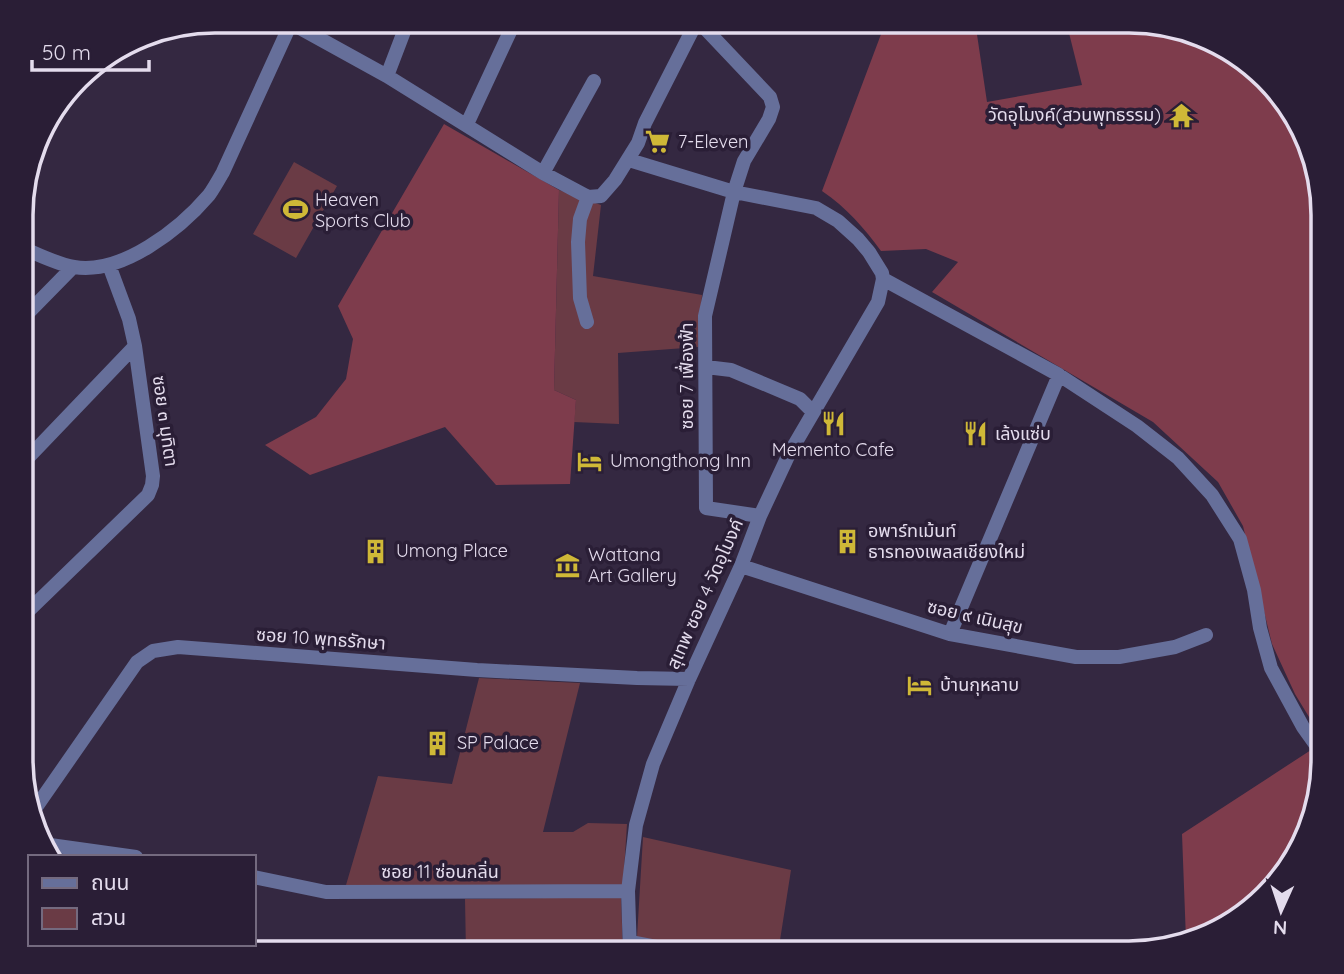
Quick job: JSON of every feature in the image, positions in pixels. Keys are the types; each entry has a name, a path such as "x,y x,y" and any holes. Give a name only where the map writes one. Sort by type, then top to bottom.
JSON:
{"street":[{"path":"33,252 72,267 109,265 148,247 194,210 211,192 223,172 286,34"},
{"path":"312,34 467,124 543,173 589,197 601,196 629,160 691,34"},
{"path":"387,76 403,34"},
{"path":"467,124 509,34"},
{"name":"ซอย 7 เฟื่องฟ้า","path":"709,34 769,97 773,107 769,119 744,161 733,192 705,316 706,508 760,516"},
{"path":"543,173 594,81"},
{"path":"629,160 733,192 816,208 838,221 858,239 883,276 1059,375 1137,426 1178,458 1212,495 1240,539 1271,668 1310,737"},
{"path":"587,322 580,298 578,242 580,219 589,197"},
{"name":"ซอย ๓ มุทิตา","path":"34,606 148,495 153,476 135,346 129,319 109,265"},
{"path":"33,307 72,267"},
{"name":"สุเทพ ซอย 4 วัดอุโมงค์","path":"630,940 628,891 636,825 653,764 789,454 878,302 883,276"},
{"path":"33,452 135,346"},
{"path":"706,367 731,370 800,398 813,412"},
{"path":"950,634 1059,375"},
{"name":"ซอย ๙ เนินสุข","path":"741,566 950,634 1076,657 1119,657 1175,646 1206,635"},
{"name":"ซอย 10 พุทธรักษา","path":"39,804 137,662 153,651 178,647 482,670 689,679"},
{"path":"55,846 122,855"},
{"name":"ซอย 11 ซ่อนกลิ่น","path":"256,877 326,892 628,891"}],"green space":[{"name":"Heaven Sports Club","path":"294,162 337,186 296,258 253,234"},
{"path":"559,190 601,205 593,276 702,295 698,347 618,353 619,424 574,422 576,400 554,390"},
{"path":"479,678 580,683 543,832 573,832 588,823 627,824 623,886 346,885 378,776 452,784"},
{"path":"643,837 791,870 780,941 655,940 637,937"},
{"path":"621,897 623,940 466,940 465,899"}],"shaded area":[{"path":"881,34 977,34 987,102 1082,85 1069,34 1141,34 1188,43 1220,58 1258,86 1273,104 1297,145 1307,179 1310,203 1310,719 1295,694 1272,644 1243,526 1218,482 1153,422 932,292 958,262 926,249 881,251 854,219 822,191"},
{"path":"444,124 559,190 554,390 576,400 570,484 496,485 445,427 310,475 265,445 316,417 346,379 353,339 338,306"},
{"path":"1310,751 1307,795 1301,818 1280,860 1268,876 1246,876 1246,898 1240,903 1210,922 1186,932 1182,834"}],"place":[{"name":"วัดอุโมงค์(สวนพุทธรรม)","path":"1181,115"},
{"name":"7-Eleven","path":"658,142"},
{"name":"Heaven Sports Club","path":"295,210"},
{"name":"Memento Cafe","path":"833,423"},
{"name":"เล้งแซ่บ","path":"975,434"},
{"name":"Umongthong Inn","path":"590,461"},
{"name":"อพาร์ทเม้นท์ ธารทองเพลสเชียงใหม่","path":"848,541"},
{"name":"Umong Place","path":"376,551"},
{"name":"Wattana Art Gallery","path":"568,565"},
{"name":"บ้านกุหลาบ","path":"920,685"},
{"name":"SP Palace","path":"437,743"}]}
